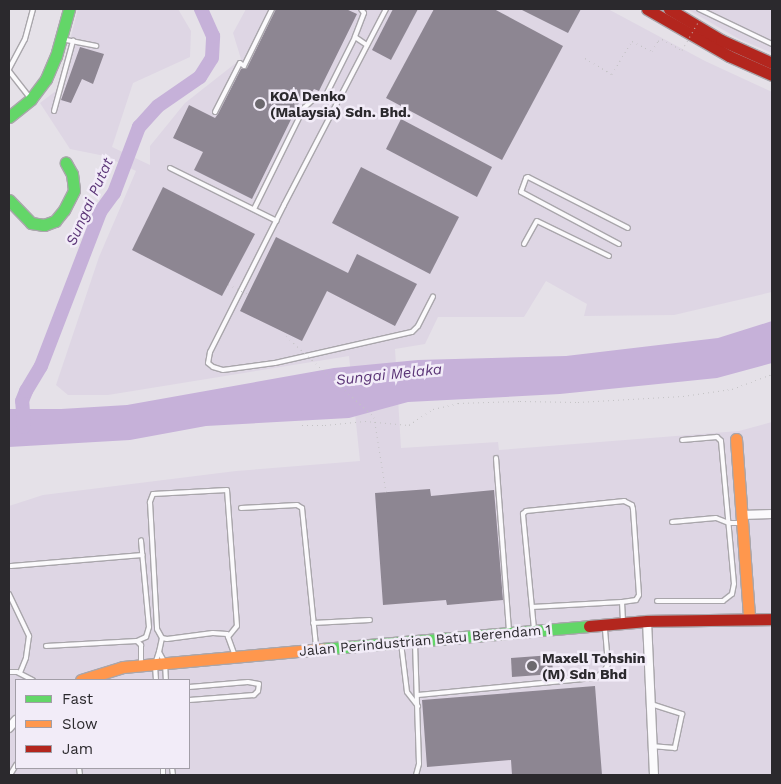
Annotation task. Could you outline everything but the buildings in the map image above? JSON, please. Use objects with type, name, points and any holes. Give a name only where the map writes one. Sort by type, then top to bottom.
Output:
[{"type":"street","points":[[9,117],[31,99],[46,80],[61,39],[69,9]]},
{"type":"street","points":[[647,9],[728,56],[772,75]]},
{"type":"street","points":[[669,9],[721,40],[772,63]]},
{"type":"street","points":[[9,200],[31,223],[49,224],[55,221],[64,210],[74,190],[74,182],[66,163]]},
{"type":"street","points":[[736,439],[750,618]]},
{"type":"street","points":[[742,519],[772,514]]},
{"type":"street","name":"Jalan Perindustrian Batu Berendam 1","points":[[84,679],[123,667],[415,640],[647,621],[772,619]]},
{"type":"street","points":[[647,621],[654,775]]},
{"type":"lane","points":[[31,99],[9,70],[25,39],[32,9]]},
{"type":"lane","points":[[215,112],[240,64],[244,66],[272,9]]},
{"type":"lane","points":[[254,209],[304,108],[317,96],[324,99],[355,37],[364,13],[361,9]]},
{"type":"lane","points":[[386,9],[210,352],[208,363],[213,367],[223,370],[275,363],[412,332],[418,326],[433,297]]},
{"type":"lane","points":[[699,9],[772,44]]},
{"type":"lane","points":[[355,37],[367,45]]},
{"type":"lane","points":[[61,39],[96,46]]},
{"type":"lane","points":[[54,111],[73,41]]},
{"type":"lane","points":[[170,168],[277,220]]},
{"type":"lane","points":[[620,244],[521,192],[523,184],[528,177],[628,228]]},
{"type":"lane","points":[[524,244],[537,221],[609,256]]},
{"type":"lane","points":[[657,601],[728,599],[732,594],[734,584],[721,441],[716,437],[682,440]]},
{"type":"lane","points":[[496,458],[510,633]]},
{"type":"lane","points":[[166,679],[160,663],[159,652],[162,638],[157,629],[150,498],[156,493],[225,489],[228,492],[237,626],[228,637]]},
{"type":"lane","points":[[532,608],[636,600],[639,595],[632,505],[624,501],[526,511],[523,514],[534,630]]},
{"type":"lane","points":[[241,508],[298,504],[302,508],[316,650]]},
{"type":"lane","points":[[672,522],[716,518],[729,523],[742,519]]},
{"type":"lane","points":[[46,646],[137,641],[146,637],[149,627],[141,540]]},
{"type":"lane","points":[[11,566],[142,555]]},
{"type":"lane","points":[[9,594],[29,636],[26,658],[20,673]]},
{"type":"lane","points":[[622,602],[623,623]]},
{"type":"lane","points":[[313,623],[370,620]]},
{"type":"lane","points":[[418,695],[596,678],[605,670],[608,664],[605,625]]},
{"type":"lane","points":[[162,638],[213,633],[226,634],[235,657]]},
{"type":"lane","points":[[415,640],[419,764],[416,775]]},
{"type":"lane","points":[[137,641],[141,644],[141,665]]},
{"type":"lane","points":[[401,642],[407,692],[418,706]]},
{"type":"lane","points":[[156,679],[160,663],[159,652]]},
{"type":"lane","points":[[9,672],[20,673],[31,679]]},
{"type":"lane","points":[[190,687],[248,682],[259,684],[258,691],[254,695],[190,700]]},
{"type":"lane","points":[[651,704],[682,714],[675,748],[654,746]]},
{"type":"path","points":[[585,58],[612,74],[632,41],[652,51],[662,38],[682,50],[700,19]]},
{"type":"path","points":[[228,284],[248,294]]},
{"type":"path","points":[[286,336],[374,417],[386,492]]},
{"type":"path","points":[[302,425],[366,421],[409,425],[433,409],[458,403],[578,402],[683,396],[732,389],[772,374]]},
{"type":"shaded area","points":[[78,9],[178,9],[191,31],[190,57],[133,83],[112,147],[150,165],[150,146],[185,103],[241,59],[233,33],[246,9],[608,9],[705,61],[772,92],[772,292],[674,315],[584,316],[587,304],[546,281],[524,317],[438,317],[425,344],[395,349],[401,448],[498,442],[499,450],[739,431],[772,422],[772,775],[9,775],[9,506],[43,495],[236,471],[360,461],[349,356],[108,395],[68,395],[56,385],[99,257],[136,171],[105,156],[70,149],[40,103],[57,90]]},
{"type":"shaded area","points":[[687,9],[772,9],[772,53],[739,39]]},
{"type":"water","name":"Sungai Melaka","points":[[772,321],[772,363],[717,378],[560,394],[408,402],[349,418],[206,426],[130,440],[9,447],[9,409],[61,409],[127,405],[334,368],[418,360],[566,356],[718,338]]},
{"type":"waterway","name":"Sungai Putat","points":[[24,427],[22,401],[41,366],[100,212],[114,193],[139,127],[158,106],[200,77],[212,58],[213,36],[201,9]]},
{"type":"traffic: fast","points":[[9,117],[31,99],[46,79],[56,56],[69,9]]},
{"type":"traffic: fast","points":[[9,200],[31,223],[44,225],[55,221],[64,210],[74,190],[72,174],[66,163]]},
{"type":"traffic: fast","points":[[322,649],[589,626]]},
{"type":"traffic: slow","points":[[736,439],[749,618]]},
{"type":"traffic: slow","points":[[84,679],[123,667],[322,649]]},
{"type":"traffic: jam","points":[[647,9],[729,56],[772,75]]},
{"type":"traffic: jam","points":[[669,9],[721,40],[772,63]]},
{"type":"traffic: jam","points":[[589,626],[647,621],[772,619]]},
{"type":"place","name":"KOA Denko (Malaysia) Sdn. Bhd.","points":[[260,104]]},
{"type":"place","name":"Maxell Tohshin (M) Sdn Bhd","points":[[532,666]]}]
